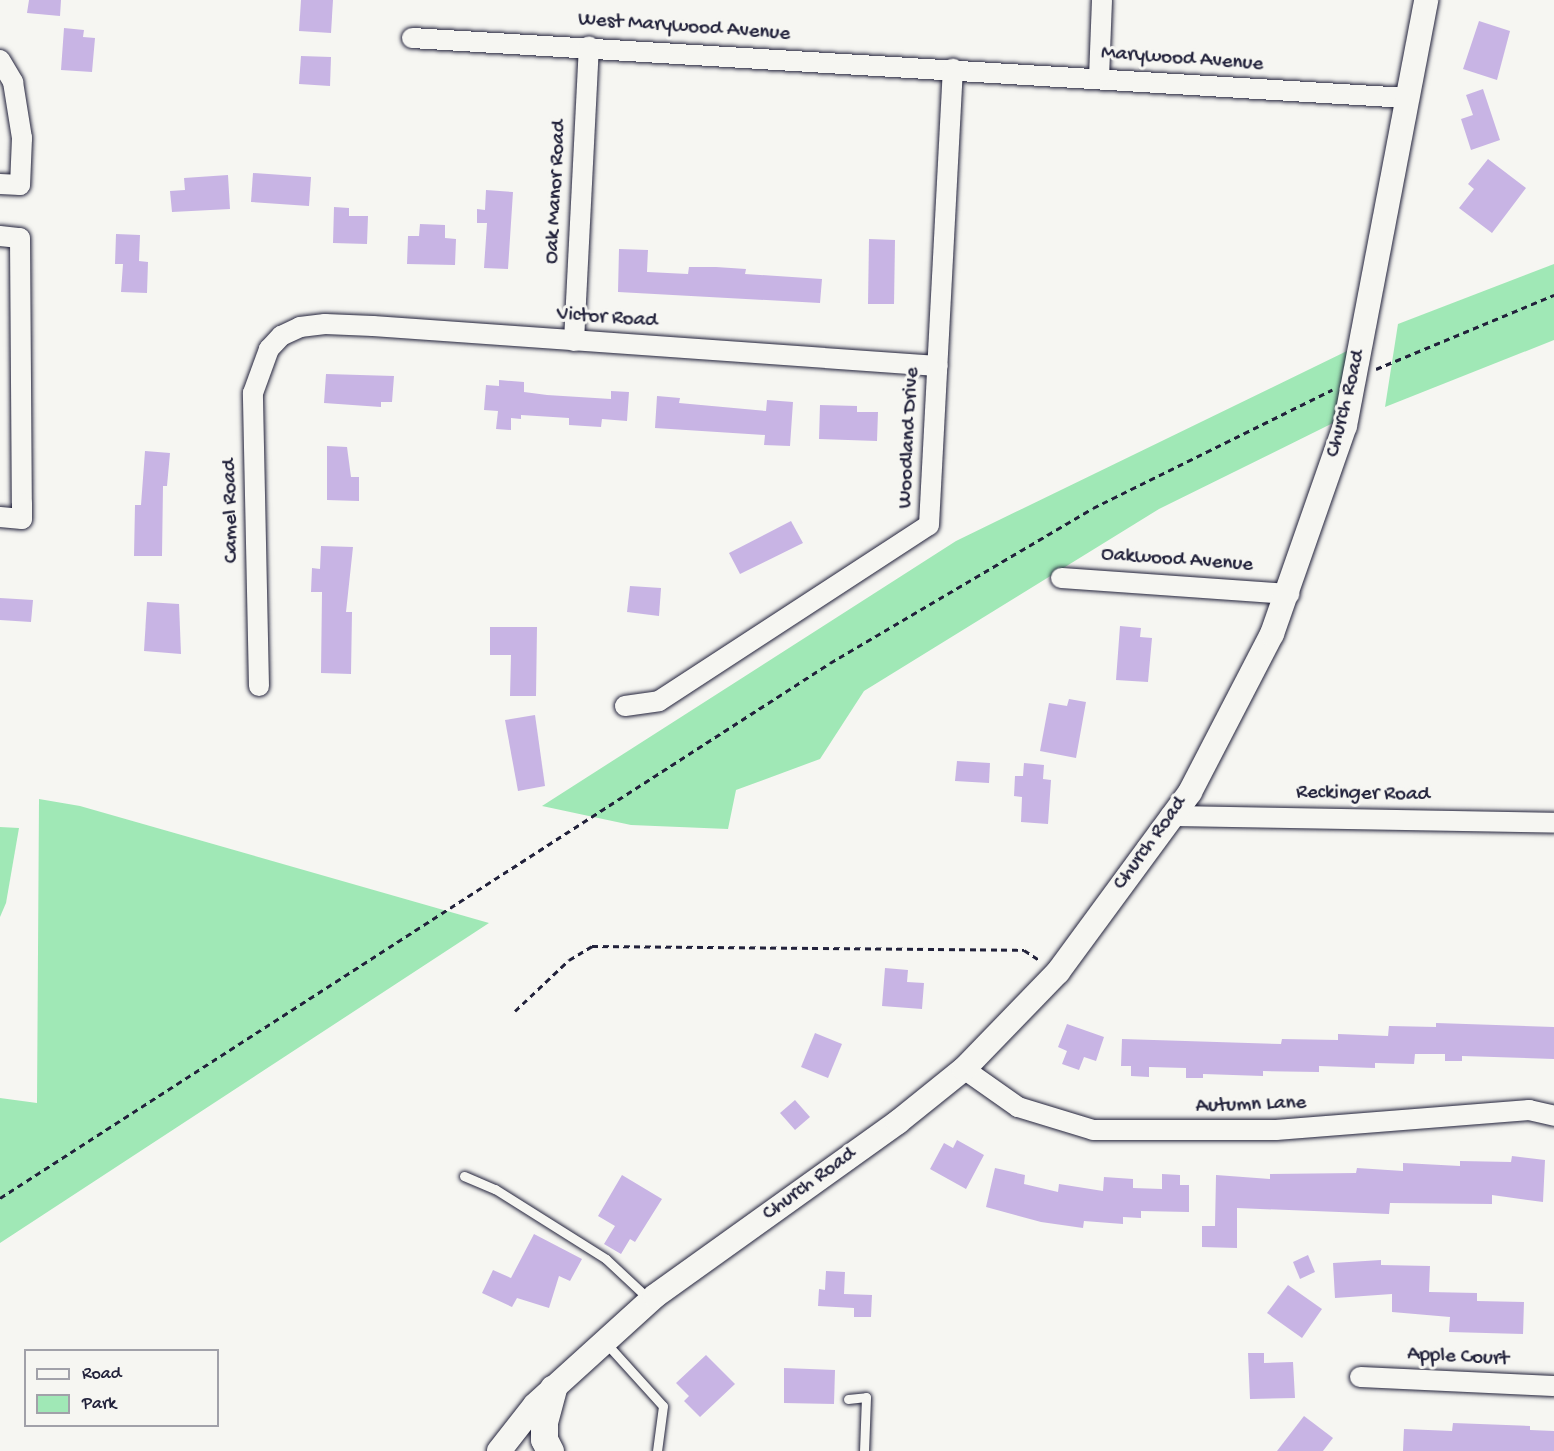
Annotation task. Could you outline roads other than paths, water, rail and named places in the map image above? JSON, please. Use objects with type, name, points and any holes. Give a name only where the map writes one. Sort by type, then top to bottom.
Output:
[{"type":"main road","points":[[550,1451],[544,1439],[543,1422],[553,1388]]},
{"type":"street","points":[[1099,78],[1102,0]]},
{"type":"street","name":"Church Road","points":[[499,1451],[553,1388],[650,1300],[898,1122],[964,1069],[1058,972],[1206,764],[1256,670],[1289,594],[1345,426],[1426,0]]},
{"type":"street","name":"West Marywood Avenue","points":[[411,38],[589,46],[953,69]]},
{"type":"street","name":"Oak Manor Road","points":[[574,341],[589,46]]},
{"type":"street","points":[[0,60],[13,82],[21,111],[10,184]]},
{"type":"street","name":"Marywood Avenue","points":[[953,69],[1407,98]]},
{"type":"street","name":"Woodland Drive","points":[[625,706],[659,701],[929,525],[953,69]]},
{"type":"street","points":[[0,236],[20,238],[22,519],[0,517]]},
{"type":"street","name":"Victor Road","points":[[277,341],[300,327],[325,324],[938,366]]},
{"type":"street","name":"Camel Road","points":[[259,686],[253,393],[260,367],[277,341]]},
{"type":"street","name":"Oakwood Avenue","points":[[1061,578],[1289,594]]},
{"type":"street","name":"Reckinger Road","points":[[1170,816],[1554,823]]},
{"type":"street","name":"Autumn Lane","points":[[964,1069],[1018,1107],[1093,1130],[1276,1130],[1529,1110],[1554,1116]]},
{"type":"street","name":"Apple Court","points":[[1360,1377],[1554,1386]]},
{"type":"lane","points":[[464,1176],[495,1189],[606,1259],[650,1300]]},
{"type":"lane","points":[[605,1342],[663,1407],[657,1451]]},
{"type":"lane","points":[[848,1399],[866,1397],[864,1451]]}]
